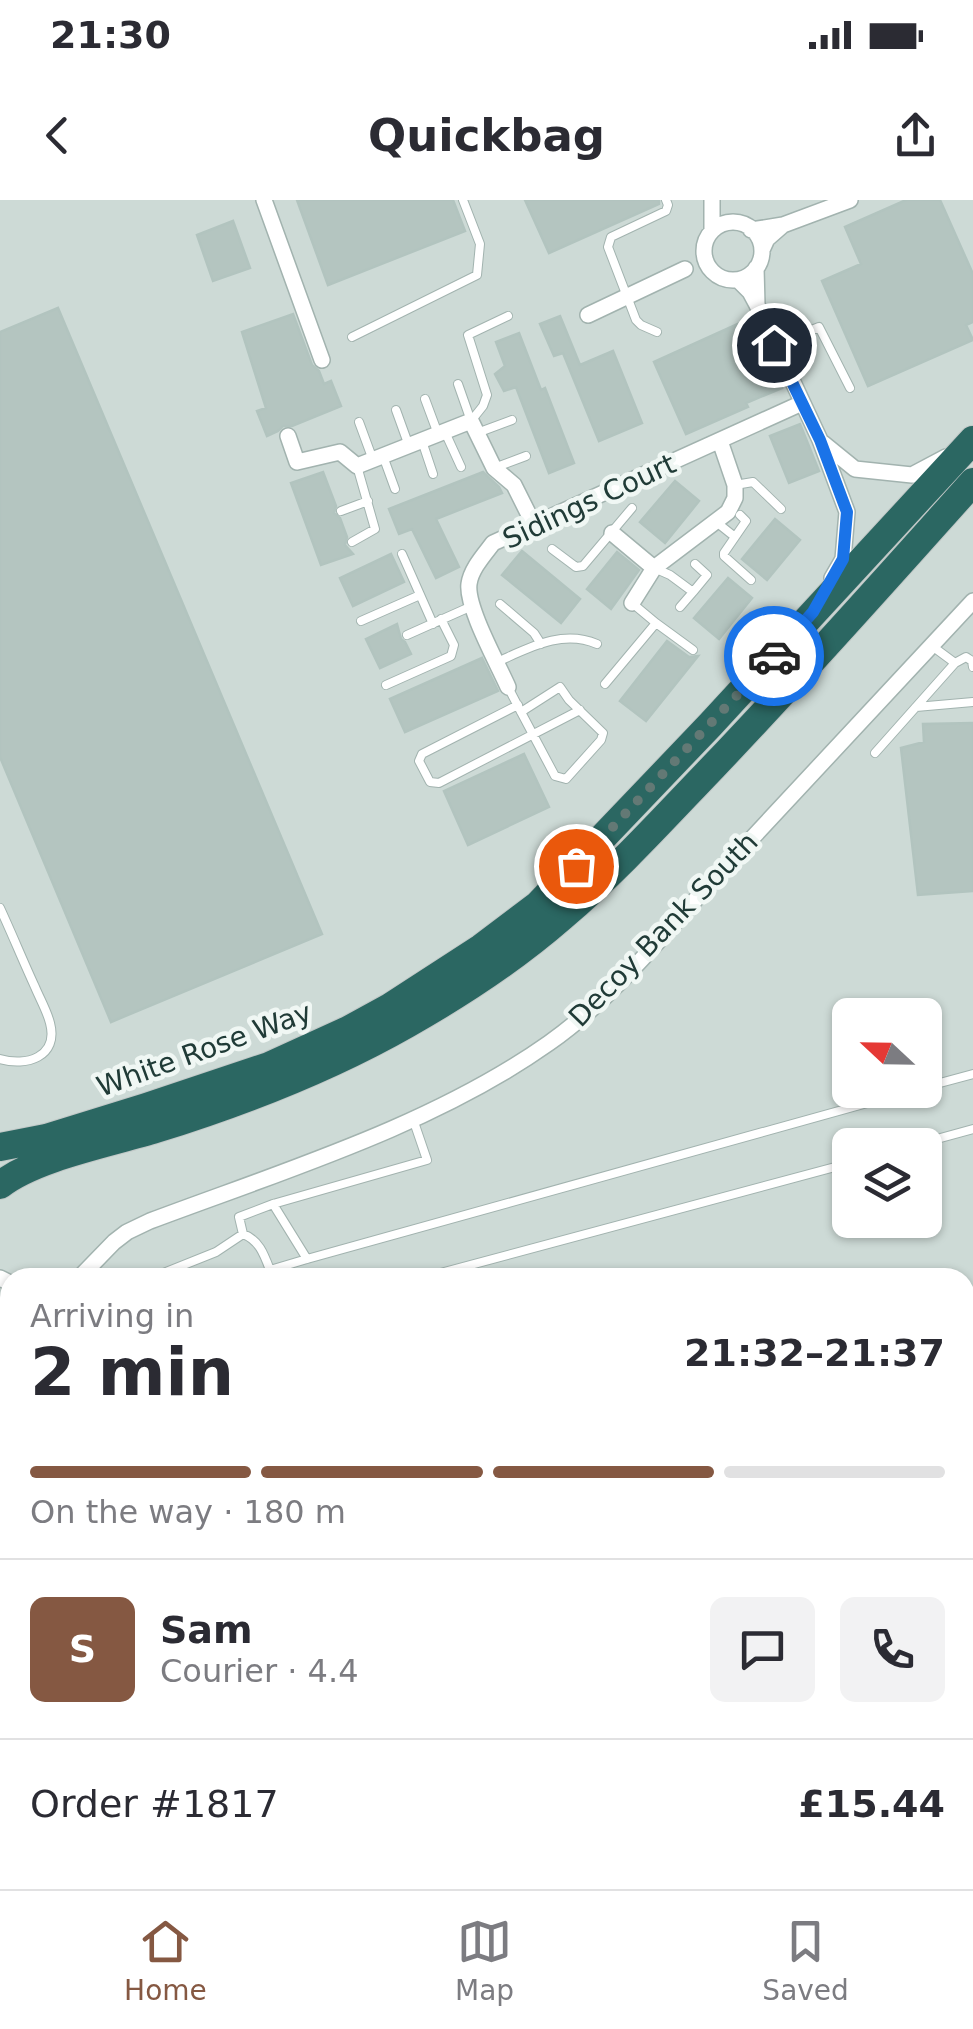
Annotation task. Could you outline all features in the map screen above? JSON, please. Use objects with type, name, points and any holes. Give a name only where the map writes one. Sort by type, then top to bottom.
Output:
[{"type":"highway","name":"White Rose Way","points":[[0,1147],[63,1133],[269,1066],[348,1030],[435,979],[538,905],[971,443]]},
{"type":"highway","name":"White Rose Way","points":[[0,1184],[34,1166],[281,1086],[409,1023],[493,971],[562,916],[637,846],[751,727],[973,482]]},
{"type":"street","points":[[264,200],[322,360]]},
{"type":"street","points":[[712,200],[732,222]]},
{"type":"street","points":[[712,200],[712,231]]},
{"type":"street","points":[[752,230],[783,224],[850,200]]},
{"type":"street","points":[[588,315],[685,269],[700,257],[706,240],[722,224],[732,222],[752,230],[762,250]]},
{"type":"street","points":[[685,269],[710,269],[724,279],[746,278],[760,262],[768,239],[783,224]]},
{"type":"street","points":[[704,250],[710,269]]},
{"type":"street","points":[[756,268],[757,305]]},
{"type":"street","points":[[738,280],[757,305],[820,440],[847,512],[843,559],[813,612]]},
{"type":"street","name":"Sidings Court","points":[[472,606],[469,584],[493,544],[802,404]]},
{"type":"street","points":[[288,436],[297,462],[340,452],[371,461],[442,433],[474,427],[494,468],[514,485],[534,525]]},
{"type":"street","points":[[820,440],[855,469],[912,475],[971,443]]},
{"type":"street","points":[[632,603],[654,568],[728,512],[736,498],[736,485],[720,441]]},
{"type":"street","name":"Sidings Court","points":[[612,533],[654,568]]},
{"type":"street","name":"Decoy Bank South","points":[[89,1268],[114,1242],[150,1221],[413,1119],[501,1074],[551,1042],[617,984],[973,602]]},
{"type":"street","points":[[472,606],[508,687]]},
{"type":"lane","points":[[352,337],[477,275],[480,244],[463,200]]},
{"type":"lane","points":[[657,332],[636,320],[608,243],[611,236],[666,211],[666,200]]},
{"type":"lane","points":[[474,427],[487,395],[468,336],[508,316]]},
{"type":"lane","points":[[774,345],[819,327],[850,388]]},
{"type":"lane","points":[[458,384],[474,427]]},
{"type":"lane","points":[[426,399],[462,467]]},
{"type":"lane","points":[[396,410],[433,474]]},
{"type":"lane","points":[[474,427],[512,420]]},
{"type":"lane","points":[[352,542],[374,529],[368,501],[371,461],[359,422]]},
{"type":"lane","points":[[494,468],[526,456]]},
{"type":"lane","points":[[371,461],[395,489]]},
{"type":"lane","points":[[736,485],[753,482],[781,509]]},
{"type":"lane","points":[[341,511],[368,501]]},
{"type":"lane","points":[[552,549],[580,567],[632,508]]},
{"type":"lane","points":[[740,514],[746,521],[724,556],[751,580]]},
{"type":"lane","points":[[715,521],[735,537]]},
{"type":"lane","points":[[386,685],[451,656],[454,645],[420,595],[402,554]]},
{"type":"lane","points":[[680,607],[707,574],[695,564]]},
{"type":"lane","points":[[654,568],[692,592]]},
{"type":"lane","points":[[362,621],[420,595]]},
{"type":"lane","points":[[632,603],[693,650]]},
{"type":"lane","points":[[500,604],[541,644]]},
{"type":"lane","points":[[407,635],[472,606]]},
{"type":"lane","points":[[605,684],[656,623]]},
{"type":"lane","points":[[497,662],[564,639],[597,644]]},
{"type":"lane","points":[[932,646],[954,663]]},
{"type":"lane","points":[[875,753],[954,663],[966,657],[973,667]]},
{"type":"lane","points":[[508,687],[519,708],[533,735],[554,776],[566,780],[601,740],[603,734],[560,687],[519,708],[422,754],[419,761],[430,782],[439,783],[533,735],[580,710]]},
{"type":"lane","points":[[916,707],[973,702]]},
{"type":"lane","points":[[0,908],[52,1026],[47,1050],[36,1059],[11,1063],[0,1059]]},
{"type":"lane","points":[[942,1082],[973,1074]]},
{"type":"lane","points":[[285,1268],[849,1108]]},
{"type":"lane","points":[[242,1234],[239,1217],[427,1160],[413,1119]]},
{"type":"lane","points":[[942,1138],[973,1130]]},
{"type":"lane","points":[[459,1268],[832,1167]]},
{"type":"lane","points":[[273,1204],[307,1259]]},
{"type":"lane","points":[[242,1234],[252,1238],[269,1268]]},
{"type":"lane","points":[[176,1268],[216,1252],[242,1234]]},
{"type":"shaded area","points":[[0,200],[973,200],[973,1268],[0,1268]]},
{"type":"building","points":[[297,200],[453,200],[465,231],[328,285]]},
{"type":"building","points":[[525,200],[659,200],[659,204],[549,253]]},
{"type":"building","points":[[906,200],[940,200],[973,274],[973,322],[966,325],[973,340],[868,386],[822,281],[861,264],[845,227]]},
{"type":"building","points":[[233,221],[250,268],[213,281],[197,235]]},
{"type":"building","points":[[58,308],[322,934],[111,1022],[0,757],[0,332]]},
{"type":"building","points":[[293,314],[312,365],[324,384],[331,381],[341,406],[283,426],[267,436],[257,411],[266,408],[242,332]]},
{"type":"building","points":[[560,316],[580,365],[613,351],[642,423],[599,441],[563,353],[554,356],[540,324]]},
{"type":"building","points":[[751,318],[782,388],[686,434],[654,362]]},
{"type":"building","points":[[519,333],[574,463],[549,473],[516,387],[504,391],[495,374],[505,366],[496,342]]},
{"type":"building","points":[[800,424],[819,471],[789,483],[770,436]]},
{"type":"building","points":[[323,472],[336,506],[334,513],[347,537],[345,545],[353,554],[321,565],[291,483]]},
{"type":"building","points":[[483,472],[502,493],[436,519],[459,567],[436,578],[412,529],[399,534],[389,509]]},
{"type":"building","points":[[675,481],[699,501],[665,543],[640,522]]},
{"type":"building","points":[[775,519],[800,540],[767,580],[742,559]]},
{"type":"building","points":[[522,551],[580,599],[561,623],[502,575]]},
{"type":"building","points":[[617,552],[639,570],[611,609],[587,589]]},
{"type":"building","points":[[391,554],[404,582],[353,606],[340,578]]},
{"type":"building","points":[[728,578],[752,598],[719,639],[694,618]]},
{"type":"building","points":[[397,624],[411,654],[380,668],[366,639]]},
{"type":"building","points":[[667,641],[689,657],[698,656],[646,721],[620,701]]},
{"type":"building","points":[[482,658],[498,691],[405,732],[390,699]]},
{"type":"building","points":[[973,723],[973,891],[918,895],[901,748],[924,742],[923,724]]},
{"type":"building","points":[[524,754],[549,807],[468,845],[444,791]]},
{"type":"way so far","points":[[576,866],[774,656]]},
{"type":"route","points":[[774,345],[820,440],[847,512],[843,559],[813,612],[774,656]]}]
